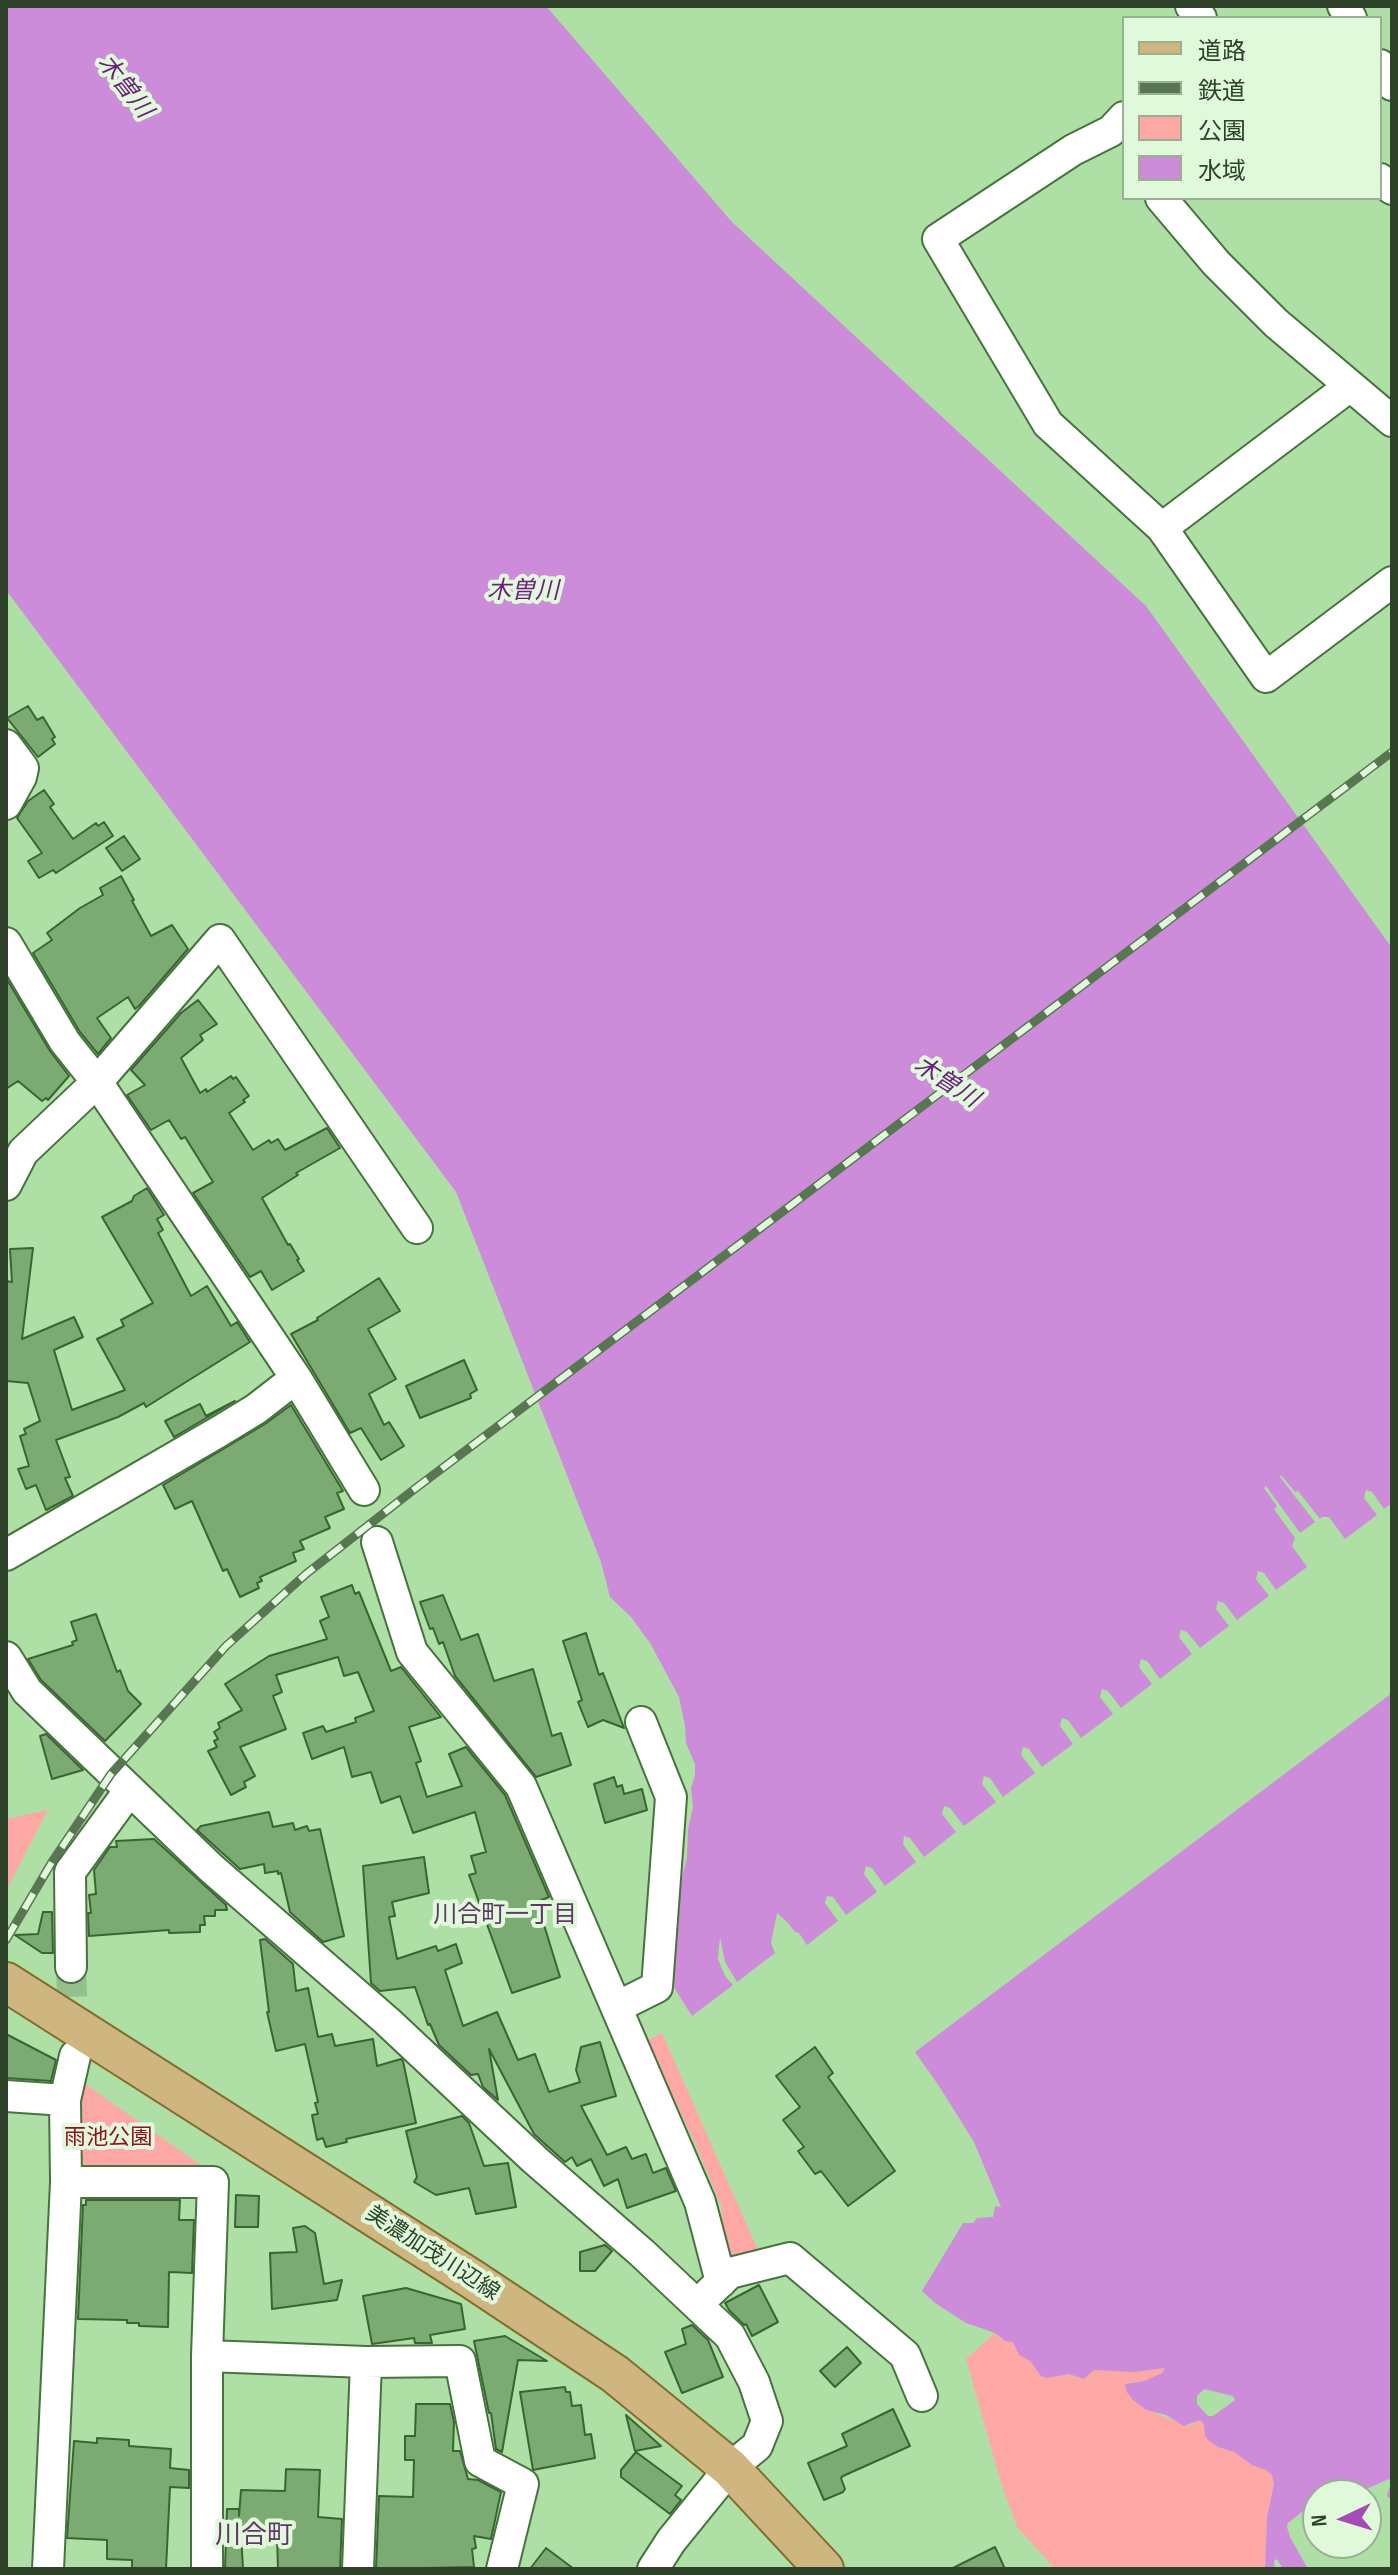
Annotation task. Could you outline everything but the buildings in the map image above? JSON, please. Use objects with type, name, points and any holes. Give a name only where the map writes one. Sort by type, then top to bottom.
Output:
[{"type":"main road","name":"美濃加茂川辺線","points":[[6,1982],[472,2279],[615,2374],[730,2468],[824,2569]]},
{"type":"street","points":[[1120,133],[1073,150],[938,239],[1048,424],[1162,528],[1266,677],[1392,582]]},
{"type":"street","points":[[1163,200],[1216,263],[1276,323],[1392,421]]},
{"type":"street","points":[[1162,528],[1350,386]]},
{"type":"street","points":[[6,745],[23,768],[6,804]]},
{"type":"street","points":[[6,1185],[23,1152],[97,1082],[220,940],[417,1228]]},
{"type":"street","points":[[6,943],[65,1042],[97,1082],[296,1378],[364,1490]]},
{"type":"street","points":[[6,1555],[220,1431],[256,1409],[296,1378]]},
{"type":"street","points":[[377,1542],[412,1652],[521,1786],[700,2202],[721,2282]]},
{"type":"street","points":[[6,1657],[27,1691],[211,1868],[387,2021],[730,2336],[754,2382],[767,2421],[757,2446],[730,2468],[671,2541],[653,2569]]},
{"type":"street","points":[[617,2007],[657,1987],[671,1797],[641,1722]]},
{"type":"street","points":[[71,1967],[70,1872],[129,1791]]},
{"type":"street","points":[[48,2569],[66,2182],[65,2100],[75,2056]]},
{"type":"street","points":[[6,2096],[65,2100]]},
{"type":"street","points":[[66,2182],[213,2182],[207,2356],[207,2569]]},
{"type":"street","points":[[698,2305],[730,2273],[790,2258],[905,2355],[922,2396]]},
{"type":"street","points":[[207,2356],[366,2362],[460,2361],[480,2461],[523,2484],[502,2569]]},
{"type":"street","points":[[358,2569],[366,2362]]},
{"type":"green space","points":[[48,1810],[6,1891],[6,1819]]},
{"type":"green space","points":[[662,2033],[758,2250],[726,2269],[721,2206],[646,2041]]},
{"type":"green space","name":"雨池公園","points":[[78,2079],[208,2170],[76,2168]]},
{"type":"green space","points":[[995,2333],[1000,2339],[1013,2342],[1019,2355],[1030,2361],[1041,2376],[1069,2374],[1084,2379],[1094,2370],[1134,2372],[1165,2368],[1162,2373],[1144,2381],[1128,2383],[1133,2400],[1146,2410],[1189,2426],[1200,2420],[1204,2424],[1205,2436],[1218,2447],[1234,2452],[1272,2475],[1274,2484],[1267,2517],[1265,2569],[1055,2569],[1017,2527],[1000,2480],[966,2359]]},
{"type":"water","name":"木曽川","points":[[6,6],[546,6],[732,222],[1146,606],[1392,948],[1392,1503],[1384,1509],[1372,1492],[1366,1490],[1364,1498],[1377,1515],[1345,1539],[1329,1517],[1320,1519],[1281,1475],[1315,1522],[1300,1533],[1266,1486],[1264,1488],[1277,1506],[1274,1509],[1295,1538],[1292,1546],[1307,1567],[1276,1590],[1264,1573],[1258,1571],[1256,1579],[1269,1596],[1237,1620],[1224,1603],[1218,1601],[1216,1609],[1229,1626],[1200,1648],[1187,1632],[1181,1630],[1179,1637],[1192,1654],[1160,1679],[1147,1661],[1141,1659],[1139,1667],[1152,1684],[1121,1708],[1108,1691],[1102,1689],[1100,1697],[1113,1714],[1081,1738],[1068,1720],[1062,1718],[1060,1726],[1073,1744],[1042,1767],[1029,1749],[1023,1747],[1021,1755],[1035,1773],[1003,1797],[990,1778],[984,1776],[982,1784],[996,1802],[964,1826],[950,1808],[944,1806],[942,1814],[956,1832],[924,1857],[910,1838],[904,1836],[903,1844],[916,1862],[885,1886],[872,1868],[866,1866],[864,1874],[877,1892],[846,1915],[833,1897],[827,1896],[825,1903],[838,1921],[807,1945],[777,1913],[771,1943],[775,1953],[737,1982],[725,1962],[720,1937],[718,1959],[725,1976],[733,1985],[692,2016],[675,1989],[669,1962],[675,1907],[687,1857],[693,1807],[691,1788],[695,1775],[679,1697],[650,1643],[631,1617],[610,1597],[601,1562],[456,1192],[6,590]]},
{"type":"water","points":[[1392,1693],[1392,2481],[1302,2479],[1302,2512],[1287,2527],[1308,2569],[1283,2569],[1277,2559],[1274,2561],[1275,2569],[1265,2569],[1267,2517],[1274,2484],[1272,2475],[1209,2441],[1200,2420],[1184,2426],[1166,2415],[1146,2410],[1126,2391],[1125,2384],[1144,2381],[1162,2373],[1165,2368],[1134,2372],[1094,2370],[1084,2379],[1069,2374],[1046,2378],[1030,2361],[1019,2355],[1013,2342],[966,2323],[922,2291],[963,2223],[993,2217],[995,2206],[1001,2207],[974,2142],[915,2052]],"holes":[[[1204,2389],[1233,2396],[1235,2400],[1213,2416],[1208,2416],[1197,2404],[1197,2396]]]},
{"type":"water","points":[[1392,2481],[1392,2498],[1387,2495]]},
{"type":"tunnel","points":[[71,1967],[74,2041]]},
{"type":"railway","points":[[6,1940],[52,1862],[111,1774],[226,1646],[306,1574],[1392,752]]},
{"type":"district","name":"川合町一丁目","points":[[505,1916]]},
{"type":"district","name":"川合町","points":[[254,2536]]}]
